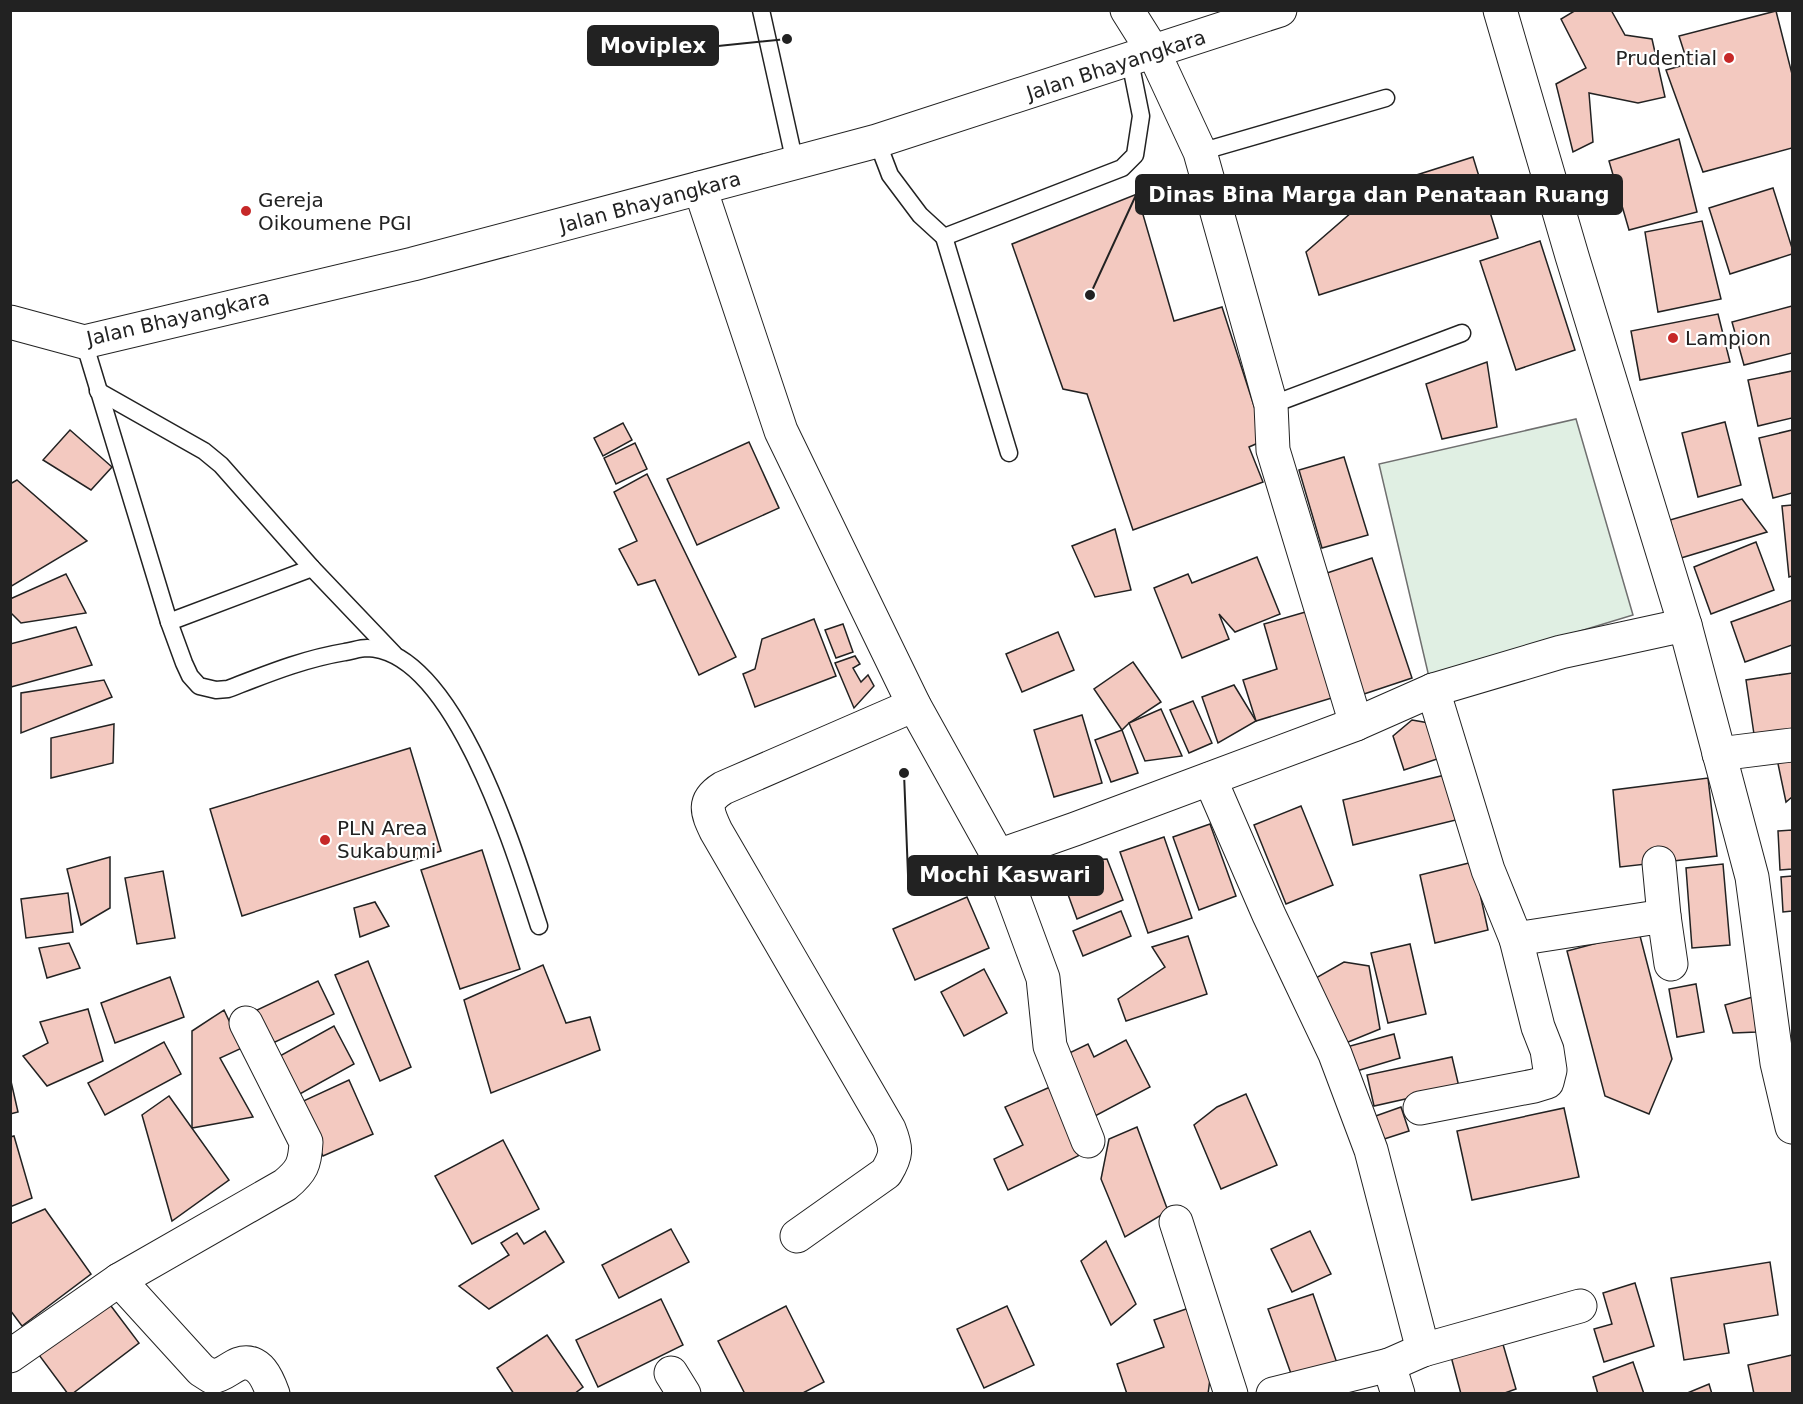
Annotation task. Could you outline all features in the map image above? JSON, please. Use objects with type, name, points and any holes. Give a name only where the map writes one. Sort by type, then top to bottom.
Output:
[{"type":"main road","points":[[1127,10],[1142,57],[1200,152],[1271,405],[1273,450],[1356,724]]},
{"type":"main road","name":"Jalan Bhayangkara","points":[[10,321],[84,342],[402,266],[877,141],[1142,57],[1281,10]]},
{"type":"main road","points":[[1500,10],[1572,256],[1685,626],[1752,877],[1778,1063],[1792,1126]]},
{"type":"main road","points":[[700,188],[781,431],[914,705],[998,856],[1043,978],[1050,1046],[1088,1142]]},
{"type":"main road","points":[[998,856],[1356,724],[1433,690],[1561,652],[1685,626]]},
{"type":"main road","points":[[1420,1108],[1508,1092],[1547,1082],[1550,1070],[1547,1050],[1538,1027],[1516,939],[1488,870],[1433,690]]},
{"type":"main road","points":[[797,1236],[886,1173],[894,1160],[895,1145],[889,1129],[716,831],[709,817],[707,805],[712,795],[723,788],[914,705]]},
{"type":"main road","points":[[1719,754],[1792,745]]},
{"type":"main road","points":[[1210,779],[1269,915],[1335,1054],[1371,1150],[1424,1350]]},
{"type":"main road","points":[[1659,863],[1671,964]]},
{"type":"main road","points":[[1516,939],[1664,916]]},
{"type":"main road","points":[[10,1356],[119,1280],[285,1185],[299,1174],[305,1159],[306,1142],[246,1023]]},
{"type":"main road","points":[[1176,1222],[1231,1394]]},
{"type":"main road","points":[[119,1280],[201,1370],[212,1377],[224,1374],[240,1364],[251,1364],[259,1367],[273,1394]]},
{"type":"main road","points":[[1273,1394],[1394,1379],[1424,1350],[1580,1305]]},
{"type":"lane","points":[[761,10],[795,163]]},
{"type":"lane","points":[[944,237],[1122,168],[1136,155],[1142,116],[1142,57]]},
{"type":"lane","points":[[1200,152],[1386,98]]},
{"type":"lane","points":[[877,141],[891,176],[920,215],[944,237],[1009,453]]},
{"type":"lane","points":[[1271,405],[1462,333]]},
{"type":"lane","points":[[84,342],[169,622],[190,676],[200,686],[216,690],[228,689],[314,657],[367,648],[394,654]]},
{"type":"lane","points":[[98,391],[204,451],[221,465],[312,568],[394,654],[418,671],[458,723],[486,779],[539,926]]},
{"type":"lane","points":[[169,622],[312,568]]},
{"type":"green space","points":[[1576,419],[1633,615],[1429,677],[1379,464]]},
{"type":"building","points":[[1576,10],[1611,10],[1625,35],[1652,39],[1665,97],[1638,103],[1589,93],[1593,142],[1573,152],[1556,84],[1586,68],[1561,19]]},
{"type":"building","points":[[1776,11],[1792,74],[1792,148],[1703,172],[1666,70],[1688,64],[1679,36]]},
{"type":"building","points":[[1679,139],[1697,212],[1629,230],[1609,161]]},
{"type":"building","points":[[1473,157],[1498,238],[1319,295],[1306,252],[1382,186]]},
{"type":"building","points":[[1773,188],[1792,254],[1730,274],[1709,208]]},
{"type":"building","points":[[1137,194],[1174,321],[1222,307],[1265,440],[1249,447],[1263,482],[1133,530],[1087,394],[1063,389],[1012,244]]},
{"type":"building","points":[[1702,221],[1721,299],[1658,312],[1645,232]]},
{"type":"building","points":[[1540,241],[1575,350],[1516,370],[1480,261]]},
{"type":"building","points":[[1792,306],[1792,353],[1744,365],[1732,322]]},
{"type":"building","points":[[1718,314],[1730,362],[1640,380],[1631,331]]},
{"type":"building","points":[[1487,362],[1497,427],[1442,439],[1426,384]]},
{"type":"building","points":[[1792,371],[1792,418],[1758,426],[1748,380]]},
{"type":"building","points":[[1725,422],[1741,485],[1698,497],[1682,433]]},
{"type":"building","points":[[623,423],[632,440],[603,456],[594,438]]},
{"type":"building","points":[[70,430],[112,467],[91,490],[43,460]]},
{"type":"building","points":[[1792,430],[1792,493],[1773,498],[1759,438]]},
{"type":"building","points":[[749,442],[779,508],[697,545],[667,479]]},
{"type":"building","points":[[635,443],[647,469],[616,484],[604,458]]},
{"type":"building","points":[[1344,457],[1368,535],[1322,548],[1299,470]]},
{"type":"building","points":[[647,474],[736,657],[699,675],[655,580],[638,585],[619,549],[637,541],[614,492]]},
{"type":"building","points":[[17,480],[87,541],[10,587],[10,484]]},
{"type":"building","points":[[1742,499],[1767,532],[1681,558],[1670,520]]},
{"type":"building","points":[[1792,505],[1792,576],[1789,577],[1782,506]]},
{"type":"building","points":[[1115,529],[1131,590],[1095,597],[1072,546]]},
{"type":"building","points":[[1756,542],[1774,590],[1711,614],[1694,567]]},
{"type":"building","points":[[1257,557],[1280,614],[1235,632],[1219,614],[1229,639],[1182,658],[1154,588],[1188,574],[1192,583]]},
{"type":"building","points":[[1372,558],[1412,678],[1358,696],[1318,576]]},
{"type":"building","points":[[66,574],[86,613],[21,623],[10,612],[10,599]]},
{"type":"building","points":[[1792,600],[1792,645],[1745,662],[1731,622]]},
{"type":"building","points":[[1309,611],[1335,697],[1256,721],[1243,680],[1277,669],[1264,624]]},
{"type":"building","points":[[814,619],[836,676],[755,707],[743,674],[755,669],[762,639]]},
{"type":"building","points":[[843,624],[853,652],[836,658],[825,630]]},
{"type":"building","points":[[76,627],[92,665],[11,687],[10,644]]},
{"type":"building","points":[[1058,632],[1074,670],[1022,692],[1006,654]]},
{"type":"building","points":[[855,656],[860,664],[853,668],[861,682],[868,675],[874,686],[854,708],[835,663]]},
{"type":"building","points":[[1133,662],[1161,702],[1122,730],[1094,689]]},
{"type":"building","points":[[1792,673],[1792,735],[1755,741],[1746,680]]},
{"type":"building","points":[[104,680],[112,697],[21,733],[21,693]]},
{"type":"building","points":[[1234,685],[1256,721],[1218,743],[1202,697]]},
{"type":"building","points":[[1193,701],[1212,743],[1189,753],[1170,710]]},
{"type":"building","points":[[1161,709],[1182,756],[1145,761],[1129,723]]},
{"type":"building","points":[[1082,715],[1102,783],[1054,797],[1034,730]]},
{"type":"building","points":[[1412,720],[1429,723],[1440,758],[1404,770],[1393,736]]},
{"type":"building","points":[[114,724],[113,763],[51,778],[51,738]]},
{"type":"building","points":[[1122,730],[1138,773],[1111,782],[1095,740]]},
{"type":"building","points":[[410,748],[441,851],[242,916],[210,809]]},
{"type":"building","points":[[1792,757],[1792,797],[1786,802],[1777,759]]},
{"type":"building","points":[[1449,774],[1460,819],[1353,845],[1343,800]]},
{"type":"building","points":[[1708,778],[1717,856],[1620,867],[1613,790]]},
{"type":"building","points":[[1301,806],[1333,885],[1286,904],[1254,825]]},
{"type":"building","points":[[1210,824],[1236,896],[1199,910],[1173,837]]},
{"type":"building","points":[[1792,830],[1792,869],[1780,870],[1778,831]]},
{"type":"building","points":[[1164,837],[1192,918],[1148,933],[1120,852]]},
{"type":"building","points":[[482,850],[520,969],[460,989],[421,870]]},
{"type":"building","points":[[110,857],[110,908],[81,925],[67,869]]},
{"type":"building","points":[[1107,859],[1123,900],[1077,919],[1066,889],[1088,881],[1087,860]]},
{"type":"building","points":[[1473,862],[1488,930],[1435,943],[1420,875]]},
{"type":"building","points":[[1723,864],[1730,945],[1692,948],[1686,868]]},
{"type":"building","points":[[163,871],[175,938],[137,944],[125,878]]},
{"type":"building","points":[[1792,876],[1792,911],[1783,912],[1781,877]]},
{"type":"building","points":[[68,893],[73,932],[26,938],[21,899]]},
{"type":"building","points":[[967,897],[989,948],[915,980],[893,929]]},
{"type":"building","points":[[375,902],[389,926],[360,937],[354,908]]},
{"type":"building","points":[[1121,911],[1131,936],[1083,956],[1073,931]]},
{"type":"building","points":[[1639,932],[1672,1059],[1649,1114],[1605,1096],[1567,951]]},
{"type":"building","points":[[1188,936],[1207,994],[1126,1021],[1118,999],[1165,967],[1152,947]]},
{"type":"building","points":[[69,943],[80,968],[47,978],[39,948]]},
{"type":"building","points":[[1410,944],[1426,1014],[1388,1023],[1371,953]]},
{"type":"building","points":[[368,961],[411,1067],[380,1081],[335,975]]},
{"type":"building","points":[[1344,962],[1369,966],[1380,1029],[1336,1047],[1314,979]]},
{"type":"building","points":[[543,965],[566,1023],[590,1017],[600,1050],[491,1093],[464,1000]]},
{"type":"building","points":[[984,969],[1007,1013],[964,1036],[941,992]]},
{"type":"building","points":[[170,977],[184,1017],[115,1043],[101,1003]]},
{"type":"building","points":[[318,981],[334,1014],[273,1043],[257,1010]]},
{"type":"building","points":[[1696,984],[1704,1032],[1677,1037],[1669,989]]},
{"type":"building","points":[[1756,996],[1757,1032],[1733,1033],[1725,1005]]},
{"type":"building","points":[[88,1009],[103,1061],[47,1086],[23,1056],[48,1043],[40,1022]]},
{"type":"building","points":[[224,1010],[242,1048],[220,1058],[253,1117],[192,1128],[192,1031]]},
{"type":"building","points":[[334,1026],[354,1064],[298,1095],[278,1057]]},
{"type":"building","points":[[1394,1034],[1400,1058],[1350,1073],[1343,1048]]},
{"type":"building","points":[[1126,1040],[1150,1087],[1095,1116],[1063,1056],[1088,1044],[1094,1057]]},
{"type":"building","points":[[164,1042],[181,1074],[105,1115],[88,1083]]},
{"type":"building","points":[[1452,1057],[1459,1087],[1374,1106],[1367,1075]]},
{"type":"building","points":[[10,1077],[18,1112],[10,1114]]},
{"type":"building","points":[[349,1080],[373,1134],[323,1156],[299,1103]]},
{"type":"building","points":[[1050,1087],[1082,1154],[1008,1190],[994,1159],[1023,1145],[1005,1107]]},
{"type":"building","points":[[1246,1094],[1277,1165],[1221,1189],[1194,1125],[1217,1107]]},
{"type":"building","points":[[169,1096],[229,1180],[172,1221],[142,1115]]},
{"type":"building","points":[[1401,1107],[1409,1131],[1378,1141],[1370,1118]]},
{"type":"building","points":[[1564,1108],[1579,1177],[1472,1200],[1457,1131]]},
{"type":"building","points":[[1137,1127],[1168,1211],[1125,1237],[1101,1179],[1109,1139]]},
{"type":"building","points":[[14,1136],[32,1198],[10,1207],[10,1137]]},
{"type":"building","points":[[503,1140],[539,1209],[472,1244],[435,1176]]},
{"type":"building","points":[[45,1209],[91,1274],[22,1326],[10,1310],[10,1224]]},
{"type":"building","points":[[671,1229],[689,1262],[619,1298],[602,1265]]},
{"type":"building","points":[[545,1231],[564,1262],[489,1309],[459,1286],[509,1255],[501,1243],[517,1233],[524,1244]]},
{"type":"building","points":[[1310,1231],[1331,1274],[1292,1292],[1271,1249]]},
{"type":"building","points":[[1106,1241],[1136,1304],[1111,1325],[1081,1261]]},
{"type":"building","points":[[1770,1262],[1778,1315],[1724,1324],[1729,1353],[1684,1360],[1671,1278]]},
{"type":"building","points":[[1635,1283],[1654,1346],[1604,1362],[1594,1329],[1612,1324],[1603,1293]]},
{"type":"building","points":[[1313,1294],[1338,1366],[1294,1382],[1268,1309]]},
{"type":"building","points":[[661,1299],[683,1345],[598,1387],[576,1340]]},
{"type":"building","points":[[108,1302],[139,1343],[72,1394],[68,1394],[39,1355]]},
{"type":"building","points":[[786,1306],[824,1382],[801,1394],[745,1394],[718,1341]]},
{"type":"building","points":[[1007,1306],[1034,1365],[984,1388],[957,1329]]},
{"type":"building","points":[[1189,1308],[1211,1371],[1208,1394],[1127,1394],[1117,1364],[1164,1347],[1154,1320]]},
{"type":"building","points":[[1500,1334],[1516,1389],[1502,1394],[1461,1394],[1449,1349]]},
{"type":"building","points":[[547,1335],[583,1387],[574,1394],[514,1394],[497,1368]]},
{"type":"building","points":[[1792,1355],[1792,1394],[1754,1394],[1748,1365]]},
{"type":"building","points":[[1633,1362],[1644,1394],[1598,1394],[1593,1377]]},
{"type":"building","points":[[1709,1384],[1712,1394],[1685,1394]]},
{"type":"place","name":"Moviplex","points":[[787,39]]},
{"type":"place","name":"Prudential","points":[[1729,58]]},
{"type":"place","name":"Gereja Oikoumene PGI","points":[[246,211]]},
{"type":"place","name":"Dinas Bina Marga dan Penataan Ruang","points":[[1090,295]]},
{"type":"place","name":"Lampion","points":[[1673,338]]},
{"type":"place","name":"Mochi Kaswari","points":[[904,773]]},
{"type":"place","name":"PLN Area Sukabumi","points":[[325,840]]}]
